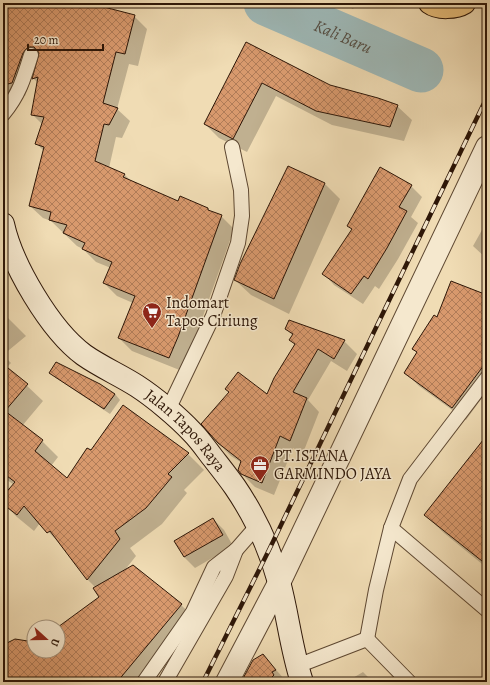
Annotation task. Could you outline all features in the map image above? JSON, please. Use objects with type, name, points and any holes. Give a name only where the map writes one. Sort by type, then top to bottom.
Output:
[{"type":"highway","points":[[430,3],[435,6],[459,6],[464,3]]},
{"type":"street","points":[[227,682],[279,583],[487,147]]},
{"type":"street","name":"Jalan Tapos Raya","points":[[3,224],[22,273],[36,298],[55,326],[70,343],[84,355],[136,386],[168,410],[192,432],[235,486],[269,550],[279,583],[299,674]]},
{"type":"lane","points":[[3,114],[14,101],[23,82],[31,55]]},
{"type":"lane","points":[[168,410],[213,316],[238,243],[242,216],[241,190],[232,148]]},
{"type":"lane","points":[[366,639],[391,528],[410,479],[487,378]]},
{"type":"lane","points":[[144,682],[193,612],[214,567],[236,550],[257,526]]},
{"type":"lane","points":[[391,528],[487,610]]},
{"type":"lane","points":[[165,682],[226,576],[236,550]]},
{"type":"lane","points":[[299,674],[366,639]]},
{"type":"lane","points":[[366,639],[409,682]]},
{"type":"building","points":[[3,3],[100,3],[100,6],[135,15],[125,54],[116,52],[103,103],[118,108],[109,125],[104,124],[95,161],[125,174],[123,177],[178,201],[180,196],[208,208],[208,210],[222,215],[169,358],[118,338],[135,296],[103,283],[112,262],[82,249],[85,243],[63,233],[67,225],[49,220],[51,212],[29,206],[44,147],[35,144],[44,117],[31,115],[38,77],[32,79],[39,53],[34,47],[29,47],[26,49],[23,53],[12,83],[3,85]]},
{"type":"building","points":[[246,42],[330,85],[398,105],[390,127],[316,111],[262,83],[233,139],[204,124]]},
{"type":"building","points":[[288,166],[325,183],[274,299],[234,280],[240,264]]},
{"type":"building","points":[[380,167],[412,185],[399,207],[407,211],[368,279],[364,276],[351,294],[322,274],[352,229],[347,226]]},
{"type":"building","points":[[451,281],[487,295],[487,361],[452,408],[404,373],[417,352],[412,349],[434,315],[437,317]]},
{"type":"building","points":[[289,320],[345,340],[334,359],[318,349],[293,392],[307,398],[290,441],[280,436],[262,483],[241,474],[238,470],[241,461],[218,443],[201,424],[229,392],[225,389],[238,372],[267,394],[274,378],[295,344],[289,340],[293,334],[285,329]]},
{"type":"building","points":[[56,362],[100,384],[115,394],[104,409],[49,373]]},
{"type":"building","points":[[3,364],[28,384],[5,411],[43,440],[35,451],[67,478],[87,448],[91,450],[123,405],[189,453],[168,474],[172,477],[146,508],[115,531],[120,539],[87,580],[50,531],[47,533],[24,506],[17,515],[3,504],[3,496],[15,482],[3,473]]},
{"type":"building","points":[[487,435],[487,565],[424,515]]},
{"type":"building","points":[[213,518],[223,535],[184,557],[174,541]]},
{"type":"building","points":[[133,565],[182,604],[117,682],[3,682],[3,645],[15,639],[26,641],[26,659],[66,659],[66,621],[99,597],[93,588]]},
{"type":"building","points":[[263,654],[276,670],[272,672],[274,675],[272,677],[278,682],[241,682],[253,660]]},
{"type":"waterway","name":"Kali Baru","points":[[266,3],[421,70]]},
{"type":"railway","points":[[203,682],[269,550],[487,97]]},
{"type":"place","name":"Indomart Tapos Ciriung","points":[[152,329]]},
{"type":"place","name":"PT.ISTANA GARMINDO JAYA","points":[[260,482]]}]
